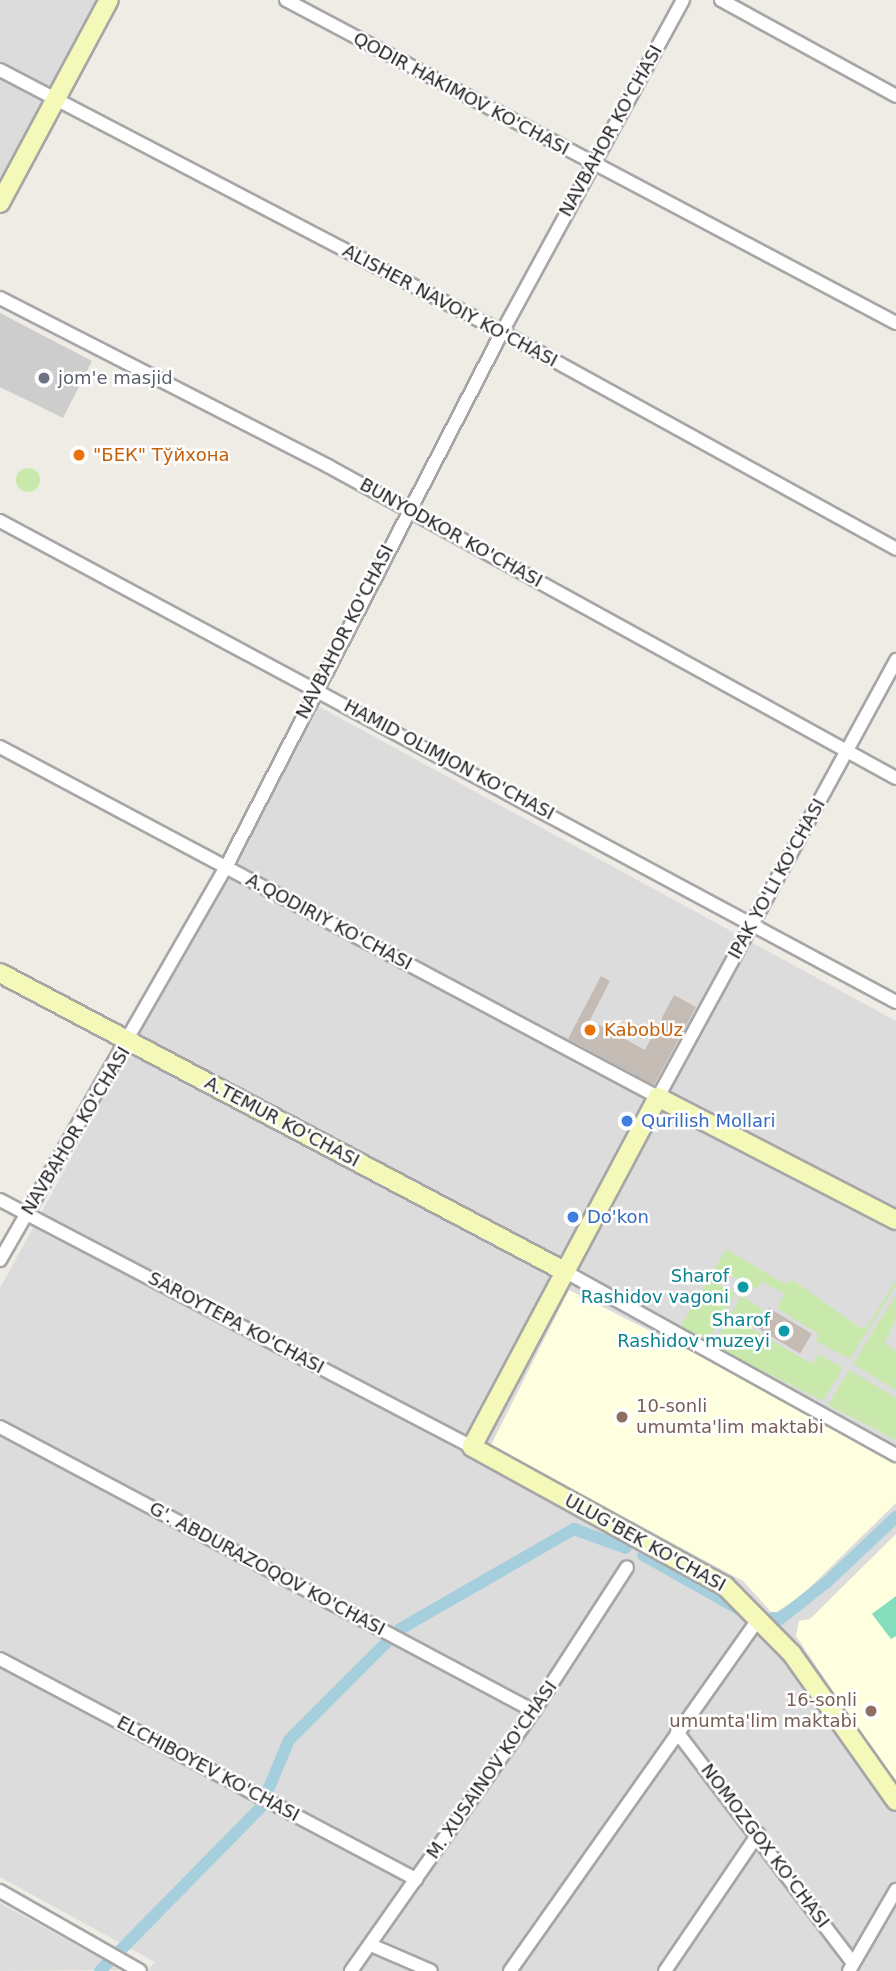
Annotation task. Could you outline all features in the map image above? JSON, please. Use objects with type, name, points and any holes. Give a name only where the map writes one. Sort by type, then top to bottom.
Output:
[{"type":"main road","points":[[0,203],[109,0]]},
{"type":"main road","name":"A.TEMUR KO'CHASI","points":[[0,973],[564,1271]]},
{"type":"main road","points":[[472,1447],[658,1097],[896,1220]]},
{"type":"main road","name":"ULUG'BEK KO'CHASI","points":[[472,1447],[725,1586],[760,1617],[896,1801]]},
{"type":"street","name":"QODIR HAKIMOV KO'CHASI","points":[[286,0],[896,323]]},
{"type":"street","name":"NAVBAHOR KO'CHASI","points":[[0,1260],[129,1042],[226,867],[315,689],[502,332],[684,0]]},
{"type":"street","points":[[721,0],[896,96]]},
{"type":"street","name":"ALISHER NAVOIY KO'CHASI","points":[[0,70],[502,332],[896,549]]},
{"type":"street","name":"BUNYODKOR KO'CHASI","points":[[0,298],[409,510],[896,778]]},
{"type":"street","name":"HAMID OLIMJON KO'CHASI","points":[[0,521],[752,922],[896,1002]]},
{"type":"street","name":"IPAK YO'LI KO'CHASI","points":[[658,1097],[752,922],[849,752],[896,660]]},
{"type":"street","name":"A.QODIRIY KO'CHASI","points":[[0,747],[658,1097]]},
{"type":"street","name":"SAROYTEPA KO'CHASI","points":[[0,1200],[472,1447]]},
{"type":"street","points":[[564,1271],[896,1455]]},
{"type":"street","name":"G'. ABDURAZOQOV KO'CHASI","points":[[0,1427],[534,1711]]},
{"type":"street","name":"M. XUSAINOV KO'CHASI","points":[[351,1971],[534,1711],[627,1567]]},
{"type":"street","points":[[510,1971],[760,1617]]},
{"type":"street","name":"ELCHIBOYEV KO'CHASI","points":[[0,1659],[416,1879]]},
{"type":"street","name":"NOMOZGOX KO'CHASI","points":[[677,1732],[758,1834],[850,1966]]},
{"type":"street","points":[[665,1971],[758,1834]]},
{"type":"street","points":[[0,1891],[136,1970]]},
{"type":"street","points":[[850,1966],[896,1891]]},
{"type":"street","points":[[371,1945],[432,1971]]},
{"type":"shaded area","points":[[0,0],[102,0],[0,191]]},
{"type":"shaded area","points":[[0,313],[92,361],[63,418],[0,387]]},
{"type":"shaded area","points":[[318,706],[896,1021],[896,1971],[147,1971],[155,1962],[0,1877],[0,1288]]},
{"type":"shaded area","points":[[569,1290],[888,1451],[896,1462],[896,1503],[801,1596],[773,1614],[743,1581],[491,1445]]},
{"type":"shaded area","name":"16-sonli umumta'lim maktabi","points":[[896,1534],[896,1785],[796,1636],[799,1621],[810,1619]]},
{"type":"shaded area","points":[[0,1903],[121,1970],[0,1971]]},
{"type":"green space","points":[[23,468],[33,468],[40,475],[40,485],[33,492],[23,492],[16,485],[16,475]]},
{"type":"green space","points":[[726,1249],[785,1284],[793,1280],[860,1328],[867,1327],[896,1280],[896,1285],[850,1359],[816,1341],[819,1334],[777,1308],[785,1294],[761,1281],[757,1289],[726,1273],[719,1285],[735,1293],[707,1342],[680,1328]]},
{"type":"green space","points":[[896,1295],[896,1318],[885,1343],[896,1352],[896,1390],[853,1364]]},
{"type":"green space","points":[[741,1296],[762,1309],[752,1329],[812,1364],[819,1354],[843,1368],[823,1401],[713,1346]]},
{"type":"green space","points":[[849,1370],[896,1398],[896,1440],[828,1405]]},
{"type":"green space","points":[[896,1596],[896,1636],[891,1639],[872,1614]]},
{"type":"building","name":"KabobUz","points":[[601,976],[610,981],[590,1020],[645,1050],[674,995],[696,1007],[654,1085],[568,1039]]},
{"type":"building","name":"Sharof Rashidov muzeyi","points":[[769,1308],[812,1334],[800,1353],[757,1328]]},
{"type":"waterway","points":[[773,1618],[780,1619],[827,1582],[896,1517]]},
{"type":"waterway","points":[[400,1629],[574,1529],[626,1548]]},
{"type":"waterway","points":[[643,1555],[742,1611]]},
{"type":"waterway","points":[[268,1790],[289,1740],[386,1643]]},
{"type":"waterway","points":[[100,1971],[261,1807]]},
{"type":"place","name":"jom'e masjid","points":[[44,378]]},
{"type":"place","name":"\"БЕК\" Тўйхона","points":[[79,455]]},
{"type":"place","name":"KabobUz","points":[[590,1030]]},
{"type":"place","name":"Qurilish Mollari","points":[[627,1121]]},
{"type":"place","name":"Do'kon","points":[[573,1217]]},
{"type":"place","name":"Sharof Rashidov vagoni","points":[[743,1287]]},
{"type":"place","name":"Sharof Rashidov muzeyi","points":[[784,1331]]},
{"type":"place","name":"10-sonli umumta'lim maktabi","points":[[622,1417]]},
{"type":"place","name":"16-sonli umumta'lim maktabi","points":[[871,1711]]}]
